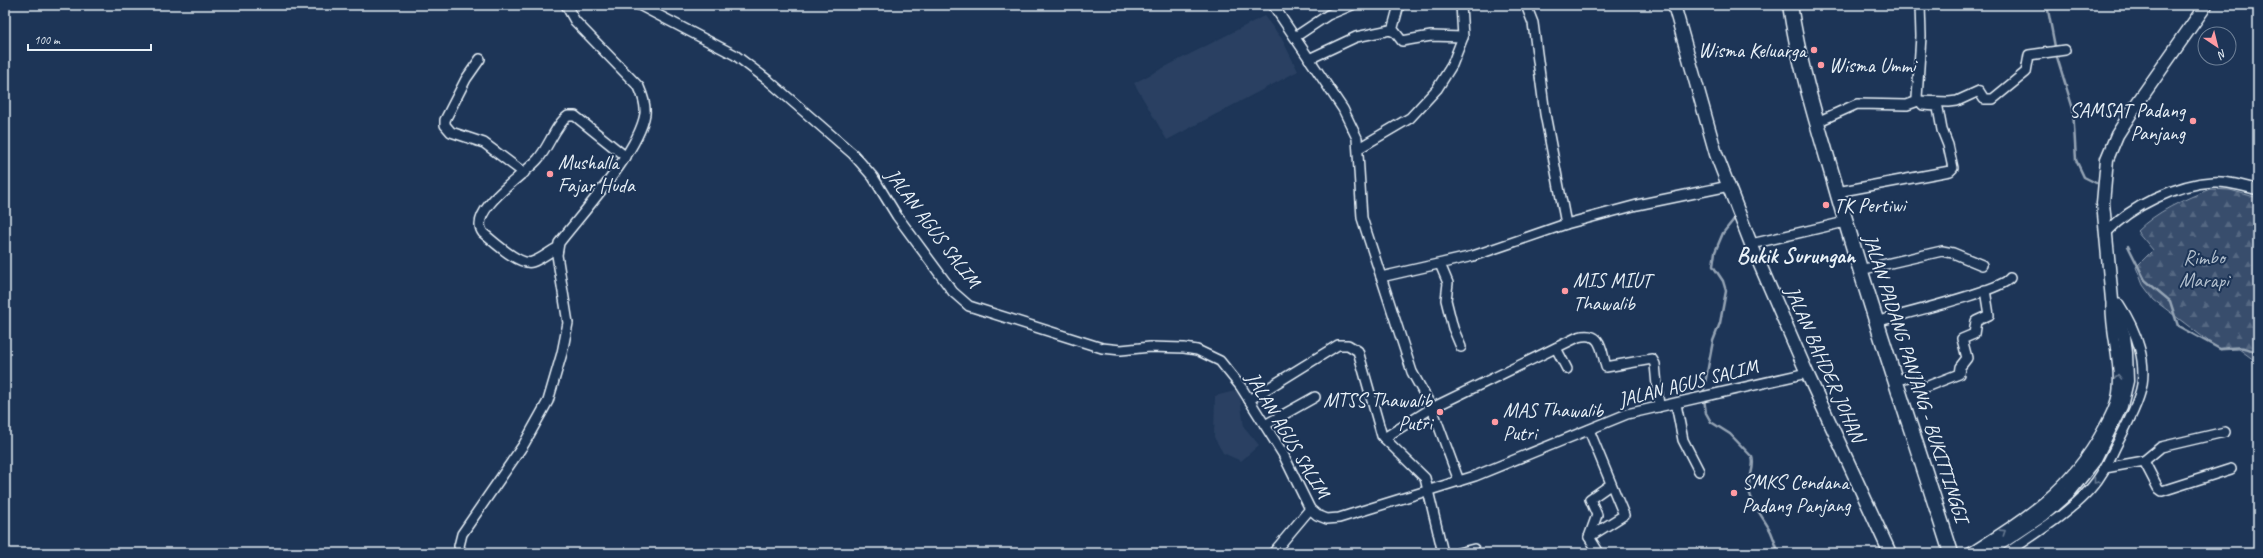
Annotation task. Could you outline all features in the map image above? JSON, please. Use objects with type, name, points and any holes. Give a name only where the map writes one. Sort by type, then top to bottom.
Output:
[{"type":"highway","name":"JALAN PADANG PANJANG - BUKITTINGGI","points":[[1790,5],[1795,40],[1845,222],[1951,553]]},
{"type":"main road","name":"JALAN BAHDER JOHAN","points":[[1674,5],[1716,154],[1751,244],[1807,373],[1890,553]]},
{"type":"main road","points":[[1996,553],[2062,506],[2086,482],[2100,462],[2129,398],[2131,373],[2127,335],[2114,298],[2103,203],[2108,159],[2117,135],[2206,5]]},
{"type":"main road","points":[[1986,553],[2058,502],[2082,478],[2094,461],[2124,397],[2127,381],[2127,335]]},
{"type":"street","points":[[461,553],[459,546],[462,534],[524,444],[548,401],[564,347],[568,323],[557,248],[559,243],[626,157],[642,125],[645,113],[643,96],[639,87],[575,21],[566,5]]},
{"type":"street","name":"JALAN AGUS SALIM","points":[[640,5],[735,55],[769,81],[853,154],[873,177],[897,216],[953,292],[969,306],[1102,348],[1121,350],[1150,347],[1184,348],[1197,350],[1220,361],[1249,400],[1283,454],[1310,509],[1322,518],[1339,518],[1429,492],[1590,430],[1627,414],[1807,373]]},
{"type":"street","points":[[1273,5],[1343,109],[1357,138],[1359,148],[1362,218],[1412,372],[1432,408],[1459,481]]},
{"type":"street","points":[[1295,37],[1328,15],[1352,5]]},
{"type":"street","points":[[1392,31],[1399,5]]},
{"type":"street","points":[[1359,148],[1410,118],[1423,106],[1452,65],[1463,37],[1461,5]]},
{"type":"street","points":[[1526,5],[1533,24],[1545,114],[1566,224]]},
{"type":"street","points":[[1918,101],[1920,5]]},
{"type":"street","points":[[1310,59],[1356,38],[1392,31]]},
{"type":"street","points":[[1392,31],[1402,41],[1431,36],[1463,37]]},
{"type":"street","points":[[1817,122],[1857,104],[1912,104],[1918,101],[1957,100],[1979,91],[1984,99],[1993,99],[2026,72],[2029,55],[2065,50]]},
{"type":"street","points":[[480,59],[466,80],[445,120],[445,125],[451,132],[484,143],[524,173]]},
{"type":"street","points":[[1837,192],[1952,170],[1948,145],[1942,130],[1938,108],[1936,106],[1923,105],[1918,101]]},
{"type":"street","points":[[557,248],[528,263],[512,256],[480,229],[480,222],[494,198],[524,173],[539,158],[565,118],[575,116],[626,157]]},
{"type":"street","points":[[2107,232],[2119,219],[2131,211],[2154,200],[2197,184],[2215,182],[2245,186],[2258,190]]},
{"type":"street","points":[[1381,277],[1473,256],[1566,224],[1637,205],[1729,186]]},
{"type":"street","points":[[1751,244],[1845,222]]},
{"type":"street","points":[[1860,270],[1942,251],[1953,253],[1982,265]]},
{"type":"street","points":[[1440,264],[1448,284],[1446,296],[1450,314],[1461,347]]},
{"type":"street","points":[[1876,322],[2004,284],[2010,278]]},
{"type":"street","points":[[1896,381],[1913,375],[1923,388],[1959,374],[1960,366],[1967,358],[1962,339],[1974,334],[1976,321],[1990,315],[1985,290]]},
{"type":"street","points":[[2007,553],[2061,516],[2091,489],[2105,468],[2135,407],[2142,383],[2141,353],[2137,336],[2114,298]]},
{"type":"street","points":[[1970,553],[2036,510],[2063,485],[2095,444],[2111,414],[2118,391],[2119,376],[2111,316],[2114,298]]},
{"type":"street","points":[[1384,438],[1432,408],[1578,337],[1589,334],[1595,337],[1600,343],[1606,367],[1652,359],[1655,364],[1659,407]]},
{"type":"street","points":[[1249,400],[1338,345],[1348,345],[1358,351],[1361,356],[1379,429],[1384,438],[1425,478],[1443,553]]},
{"type":"street","points":[[1556,348],[1567,369]]},
{"type":"street","points":[[1265,425],[1315,397]]},
{"type":"street","points":[[1676,404],[1683,440],[1699,471]]},
{"type":"street","points":[[1589,537],[1624,515],[1610,485],[1590,430]]},
{"type":"street","points":[[2105,468],[2144,461],[2161,447],[2225,432]]},
{"type":"street","points":[[2144,461],[2158,488],[2162,491],[2232,469]]},
{"type":"street","points":[[1589,537],[1598,515],[1590,499],[1610,485]]},
{"type":"street","points":[[1273,553],[1310,509]]},
{"type":"street","points":[[1589,537],[1599,553]]},
{"type":"street","points":[[1458,553],[1474,549]]},
{"type":"shaded area","points":[[1264,16],[1282,39],[1298,71],[1167,140],[1134,83]]},
{"type":"shaded area","points":[[1239,390],[1244,427],[1259,445],[1241,461],[1223,453],[1214,437],[1215,396]]},
{"type":"green space","name":"Rimbo Marapi","points":[[2210,189],[2230,190],[2258,198],[2258,363],[2239,349],[2220,350],[2154,300],[2143,285],[2136,267],[2153,250],[2137,231],[2162,212],[2180,202]]},
{"type":"waterway","points":[[2047,5],[2057,57],[2073,109],[2076,160],[2084,177],[2096,183]]},
{"type":"waterway","points":[[1703,394],[1713,341],[1720,323],[1726,291],[1723,281],[1713,266],[1715,252],[1723,233],[1735,218]]},
{"type":"waterway","points":[[2128,246],[2145,280],[2170,301],[2178,326],[2220,349],[2245,348],[2258,355]]},
{"type":"waterway","points":[[1704,399],[1706,413],[1711,422],[1730,434],[1752,457],[1753,465],[1749,482],[1749,491],[1756,507],[1771,532],[1779,553]]},
{"type":"place","name":"Wisma Keluarga","points":[[1814,50]]},
{"type":"place","name":"Wisma Ummi","points":[[1821,65]]},
{"type":"place","name":"SAMSAT Padang Panjang","points":[[2193,121]]},
{"type":"place","name":"Mushalla Fajar Huda","points":[[550,174]]},
{"type":"place","name":"TK Pertiwi","points":[[1826,205]]},
{"type":"place","name":"MIS MIUT Thawalib","points":[[1565,291]]},
{"type":"place","name":"MTSS Thawalib Putri","points":[[1440,412]]},
{"type":"place","name":"MAS Thawalib Putri","points":[[1495,422]]},
{"type":"place","name":"SMKS Cendana Padang Panjang","points":[[1734,493]]},
{"type":"district","name":"Bukik Surungan","points":[[1796,256]]}]
